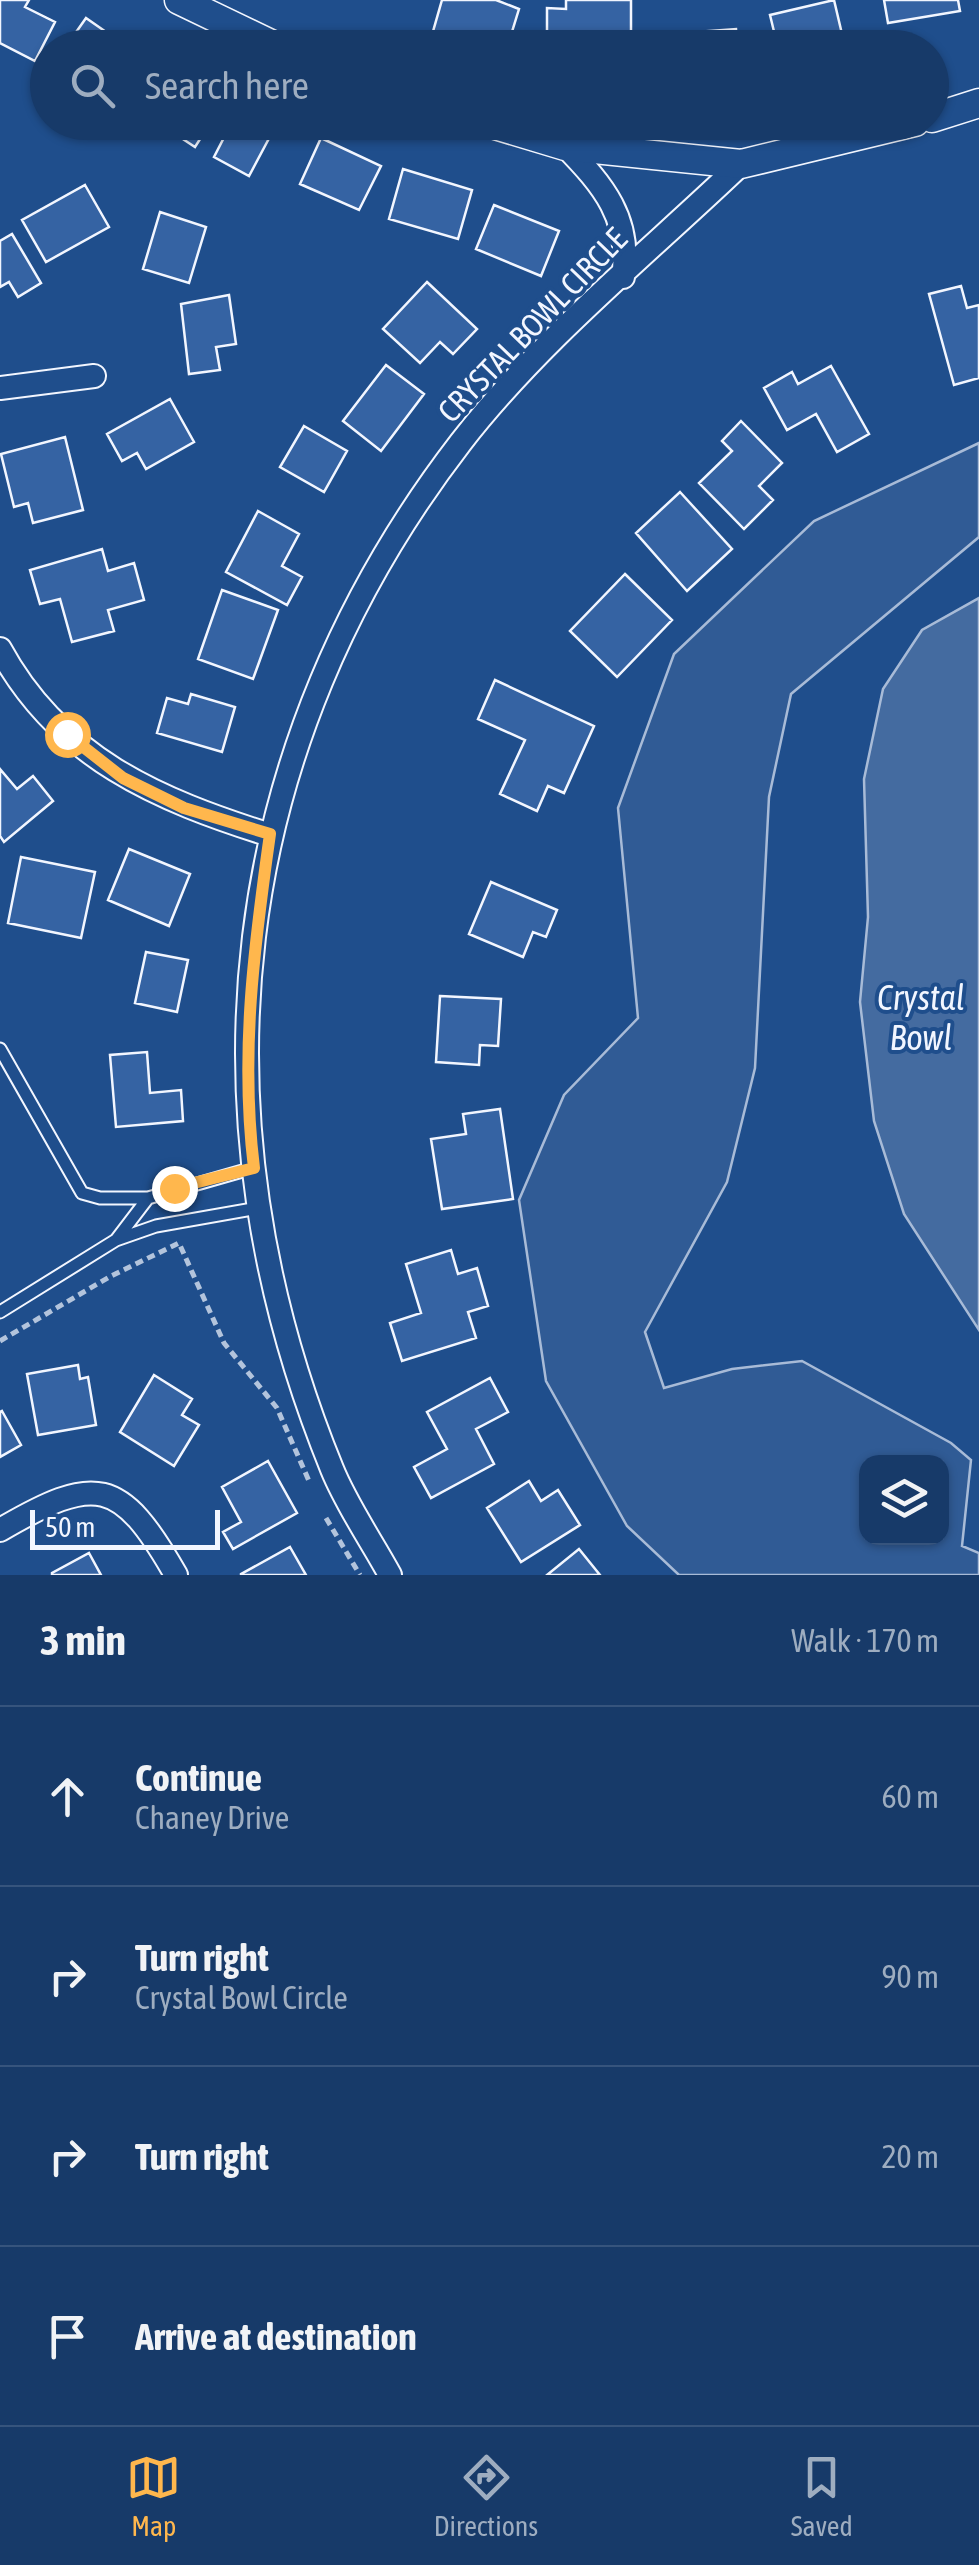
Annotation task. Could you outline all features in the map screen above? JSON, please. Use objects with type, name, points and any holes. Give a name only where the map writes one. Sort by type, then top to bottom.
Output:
[{"type":"street","points":[[179,0],[242,30]]},
{"type":"street","points":[[949,113],[979,103]]},
{"type":"street","points":[[546,140],[566,146],[741,164],[840,140]]},
{"type":"street","points":[[566,146],[602,184],[620,218],[627,249],[623,276]]},
{"type":"street","name":"CRYSTAL BOWL CIRCLE","points":[[390,1575],[334,1473],[304,1392],[272,1282],[258,1208],[245,1096],[248,988],[270,834],[303,722],[344,624],[406,519],[463,439],[531,364],[741,164]]},
{"type":"street","points":[[0,388],[94,376]]},
{"type":"street","points":[[0,649],[12,672],[67,734],[123,778],[184,808],[270,834]]},
{"type":"street","points":[[0,1530],[48,1502],[78,1491],[97,1492],[126,1503],[149,1527],[176,1575]]},
{"type":"lane","points":[[0,1049],[82,1193],[100,1198],[148,1198],[254,1168]]},
{"type":"lane","points":[[116,1240],[148,1198]]},
{"type":"lane","points":[[0,1312],[116,1240],[156,1226],[258,1208]]},
{"type":"path","points":[[0,1341],[111,1276],[179,1243],[224,1343],[277,1408]]},
{"type":"shaded area","points":[[979,443],[979,537],[791,694],[769,797],[755,1068],[727,1182],[645,1332],[664,1388],[732,1369],[802,1361],[951,1443],[971,1460],[962,1546],[979,1553],[979,1575],[679,1575],[627,1526],[546,1381],[519,1200],[564,1095],[638,1018],[618,808],[674,654],[814,521]]},
{"type":"water","name":"Crystal Bowl","points":[[979,598],[979,1330],[904,1214],[874,1121],[860,1002],[868,917],[864,779],[883,689],[922,630]]},
{"type":"building","points":[[0,0],[29,0],[25,7],[55,22],[51,30],[30,30],[30,58],[0,43]]},
{"type":"building","points":[[442,0],[496,0],[519,9],[513,30],[433,30]]},
{"type":"building","points":[[566,0],[631,0],[631,30],[547,30],[547,8],[566,9]]},
{"type":"building","points":[[834,0],[841,30],[774,30],[770,15]]},
{"type":"building","points":[[884,0],[958,0],[960,11],[888,23]]},
{"type":"building","points":[[86,18],[103,30],[78,30]]},
{"type":"building","points":[[223,140],[268,140],[249,176],[214,157]]},
{"type":"building","points":[[320,140],[381,166],[359,210],[300,184]]},
{"type":"building","points":[[403,169],[472,190],[458,239],[389,219]]},
{"type":"building","points":[[85,185],[109,227],[46,262],[22,220]]},
{"type":"building","points":[[494,205],[559,231],[541,276],[476,249]]},
{"type":"building","points":[[160,212],[206,227],[189,283],[143,269]]},
{"type":"building","points":[[12,234],[41,283],[18,297],[9,282],[0,287],[0,241]]},
{"type":"building","points":[[427,282],[477,329],[453,354],[440,342],[420,363],[383,329]]},
{"type":"building","points":[[961,286],[967,308],[979,305],[979,378],[954,385],[929,294]]},
{"type":"building","points":[[229,295],[236,344],[216,347],[220,370],[189,374],[181,304]]},
{"type":"building","points":[[386,365],[424,394],[381,451],[343,421]]},
{"type":"building","points":[[831,366],[869,434],[837,452],[816,414],[787,430],[764,388],[792,372],[798,384]]},
{"type":"building","points":[[170,399],[194,442],[146,469],[137,453],[122,461],[107,434]]},
{"type":"building","points":[[741,421],[782,463],[759,486],[773,500],[744,529],[699,483],[732,451],[722,441]]},
{"type":"building","points":[[304,426],[347,451],[324,492],[280,467]]},
{"type":"building","points":[[65,437],[83,510],[33,523],[28,503],[14,507],[1,454]]},
{"type":"building","points":[[680,492],[732,549],[687,591],[636,533]]},
{"type":"building","points":[[258,511],[299,534],[282,566],[302,577],[287,605],[226,572]]},
{"type":"building","points":[[102,549],[108,571],[134,563],[144,600],[108,610],[114,631],[72,642],[60,599],[40,604],[30,570]]},
{"type":"building","points":[[625,574],[672,620],[617,677],[570,631]]},
{"type":"building","points":[[222,590],[278,610],[253,679],[198,659]]},
{"type":"building","points":[[495,680],[594,726],[564,793],[548,786],[537,811],[500,794],[525,740],[478,719]]},
{"type":"building","points":[[191,694],[235,707],[222,752],[157,733],[167,698],[188,704]]},
{"type":"building","points":[[0,769],[17,789],[33,776],[53,801],[4,842],[0,836]]},
{"type":"building","points":[[129,849],[190,874],[169,926],[108,900]]},
{"type":"building","points":[[21,857],[95,872],[81,938],[8,923]]},
{"type":"building","points":[[491,882],[557,910],[546,937],[533,932],[523,957],[469,934]]},
{"type":"building","points":[[146,952],[188,960],[177,1012],[135,1003]]},
{"type":"building","points":[[440,996],[501,999],[498,1046],[480,1045],[479,1065],[436,1062]]},
{"type":"building","points":[[147,1052],[150,1093],[181,1090],[183,1121],[116,1127],[110,1055]]},
{"type":"building","points":[[500,1109],[513,1199],[442,1209],[431,1139],[466,1134],[463,1114]]},
{"type":"building","points":[[451,1250],[458,1274],[477,1268],[488,1306],[468,1312],[476,1338],[402,1361],[390,1323],[421,1313],[406,1264]]},
{"type":"building","points":[[78,1365],[80,1379],[88,1377],[96,1425],[38,1435],[27,1374]]},
{"type":"building","points":[[154,1375],[192,1399],[182,1415],[199,1425],[174,1466],[120,1432]]},
{"type":"building","points":[[490,1378],[508,1412],[476,1429],[494,1464],[431,1498],[414,1467],[447,1449],[427,1412]]},
{"type":"building","points":[[0,1412],[21,1445],[0,1457]]},
{"type":"building","points":[[268,1461],[297,1513],[233,1549],[223,1532],[241,1522],[222,1487]]},
{"type":"building","points":[[529,1481],[541,1501],[558,1490],[580,1525],[521,1562],[487,1508]]},
{"type":"building","points":[[290,1547],[306,1575],[241,1575],[241,1574]]},
{"type":"building","points":[[579,1549],[600,1575],[547,1575]]},
{"type":"building","points":[[89,1553],[101,1575],[52,1575],[52,1573]]},
{"type":"route","points":[[67,734],[123,778],[184,808],[270,834],[248,988],[245,1096],[254,1168],[174,1188]]}]
